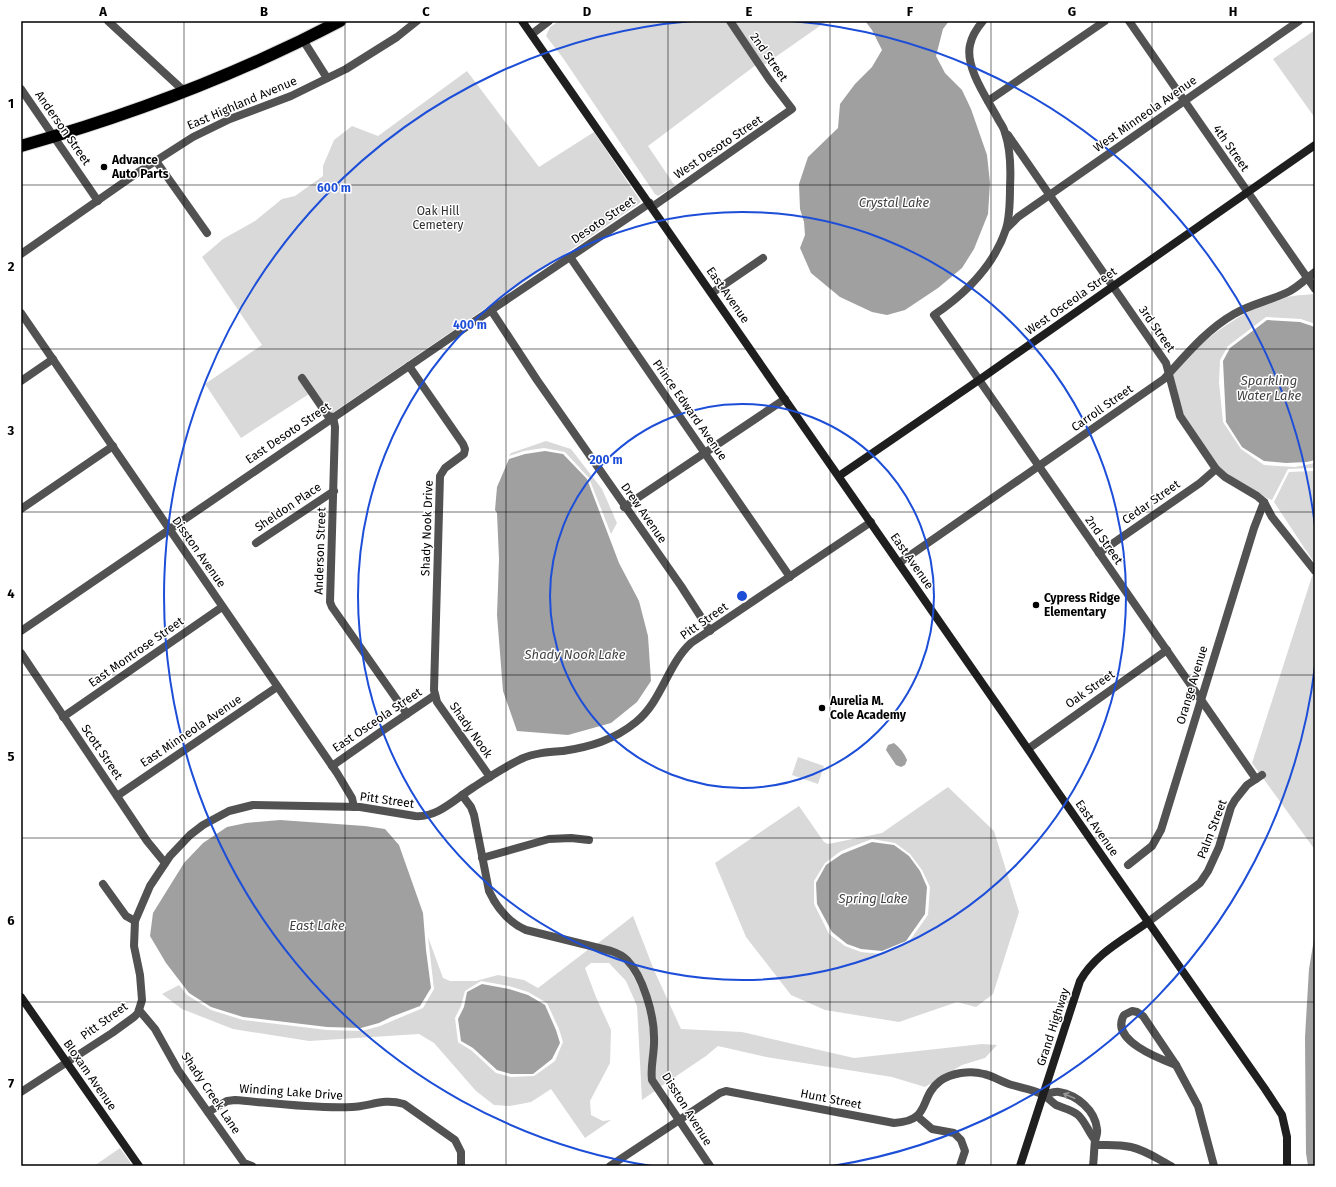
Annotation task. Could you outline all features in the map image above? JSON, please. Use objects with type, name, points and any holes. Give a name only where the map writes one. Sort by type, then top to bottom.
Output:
[{"type":"highway","points":[[21,146],[114,117],[184,91],[243,67],[303,40],[340,21]]},
{"type":"street","points":[[108,21],[184,91]]},
{"type":"street","name":"East Highland Avenue","points":[[21,254],[193,137],[230,119],[291,96],[346,69],[380,48],[417,21]]},
{"type":"street","name":"East Avenue","points":[[522,21],[1282,1115],[1287,1137],[1287,1166]]},
{"type":"street","points":[[532,34],[549,21]]},
{"type":"street","name":"2nd Street","points":[[730,21],[769,79],[789,105]]},
{"type":"street","points":[[983,21],[972,36],[969,60],[974,74],[1005,131],[1011,168],[1007,228]]},
{"type":"street","points":[[988,101],[1105,21]]},
{"type":"street","name":"4th Street","points":[[1129,21],[1315,289]]},
{"type":"street","name":"West Minneola Avenue","points":[[1007,228],[1018,217],[1050,194],[1299,21]]},
{"type":"street","points":[[303,40],[327,78]]},
{"type":"street","name":"Anderson Street","points":[[21,89],[98,201]]},
{"type":"street","name":"West Desoto Street","points":[[651,205],[792,109],[789,105]]},
{"type":"street","name":"3rd Street","points":[[1005,131],[1166,363],[1170,373],[1180,416],[1216,469],[1225,477],[1257,496],[1264,502],[1272,517],[1315,571]]},
{"type":"street","name":"West Osceola Street","points":[[839,476],[1315,145]]},
{"type":"street","points":[[156,161],[207,233]]},
{"type":"street","name":"Desoto Street","points":[[570,257],[651,205]]},
{"type":"street","name":"2nd Street","points":[[1007,228],[995,253],[982,273],[960,296],[934,315],[1201,699],[1259,777]]},
{"type":"street","name":"East Desoto Street","points":[[21,630],[570,257]]},
{"type":"street","name":"Prince Edward Avenue","points":[[570,257],[790,577]]},
{"type":"street","points":[[712,293],[763,258]]},
{"type":"street","name":"Carroll Street","points":[[899,563],[1164,379],[1193,348],[1226,319],[1255,304],[1269,300],[1291,290],[1315,272]]},
{"type":"street","name":"Drew Avenue","points":[[491,310],[537,380],[624,507],[681,586],[710,631]]},
{"type":"street","name":"Disston Avenue","points":[[21,313],[332,766],[352,798],[354,807]]},
{"type":"street","points":[[21,381],[53,359]]},
{"type":"street","name":"Shady Nook Drive","points":[[409,366],[465,449],[464,454],[446,468],[440,476],[435,695]]},
{"type":"street","points":[[302,378],[328,416],[334,417]]},
{"type":"street","points":[[624,507],[785,399]]},
{"type":"street","name":"Anderson Street","points":[[334,417],[334,491],[330,602],[407,714]]},
{"type":"street","points":[[21,509],[113,446]]},
{"type":"street","name":"Cedar Street","points":[[1099,553],[1200,483],[1216,469]]},
{"type":"street","name":"Sheldon Place","points":[[256,544],[334,491]]},
{"type":"street","name":"Orange Avenue","points":[[1128,865],[1152,846],[1161,830],[1254,528],[1264,502]]},
{"type":"street","name":"Pitt Street","points":[[21,1092],[134,1017],[139,1010],[142,1000],[140,975],[134,946],[135,921],[150,886],[166,863],[178,847],[203,825],[229,811],[241,807],[270,804],[354,807],[424,816],[438,811],[490,777],[528,756],[588,747],[614,736],[627,729],[637,721],[651,706],[683,651],[710,631],[871,522]]},
{"type":"street","name":"East Montrose Street","points":[[63,716],[222,607]]},
{"type":"street","name":"Oak Street","points":[[1028,748],[1167,650]]},
{"type":"street","name":"Scott Street","points":[[21,653],[150,846],[166,863]]},
{"type":"street","name":"East Minneola Avenue","points":[[118,796],[277,687]]},
{"type":"street","name":"East Osceola Street","points":[[332,766],[435,695]]},
{"type":"street","name":"Shady Nook","points":[[435,695],[437,702],[490,777]]},
{"type":"street","name":"Palm Street","points":[[1148,922],[1200,883],[1208,871],[1219,847],[1231,807],[1247,785],[1259,777]]},
{"type":"street","name":"Disston Avenue","points":[[462,795],[471,807],[474,815],[489,891],[498,908],[509,919],[526,930],[611,951],[626,959],[634,970],[640,981],[651,1010],[654,1037],[651,1068],[652,1080],[710,1166]]},
{"type":"street","points":[[482,858],[549,839],[571,838],[589,840]]},
{"type":"street","points":[[103,884],[126,916],[135,921]]},
{"type":"street","name":"Grand Highway","points":[[1020,1166],[1080,982],[1084,974],[1102,954],[1148,922]]},
{"type":"street","name":"Bloxam Avenue","points":[[21,997],[139,1166]]},
{"type":"street","name":"Shady Creek Lane","points":[[139,1010],[155,1029],[178,1070],[244,1163],[252,1166]]},
{"type":"street","points":[[1176,1065],[1151,1055],[1127,1037],[1121,1023],[1124,1015],[1132,1011],[1141,1014],[1176,1065],[1198,1106],[1214,1166]]},
{"type":"street","points":[[960,1166],[965,1151],[961,1140],[954,1133],[932,1129],[917,1116],[924,1107],[935,1086],[947,1077],[961,1073],[975,1072],[984,1074],[1044,1095],[1055,1104],[1078,1114],[1095,1143]]},
{"type":"street","name":"Hunt Street","points":[[610,1166],[713,1097],[726,1091],[894,1123],[908,1122],[917,1116]]},
{"type":"street","points":[[1044,1095],[1057,1092],[1068,1095],[1083,1103],[1090,1111],[1096,1121],[1098,1131],[1095,1143],[1093,1166]]},
{"type":"street","name":"Winding Lake Drive","points":[[208,1112],[227,1101],[235,1100],[327,1107],[353,1107],[388,1101],[395,1102],[404,1104],[455,1140],[461,1152],[461,1166]]},
{"type":"street","points":[[1095,1143],[1130,1146],[1139,1149],[1171,1166]]},
{"type":"green space","points":[[559,21],[726,21],[756,65],[648,146],[675,186],[658,196],[655,194],[563,58],[546,36],[550,27]]},
{"type":"green space","points":[[734,21],[827,21],[764,65]]},
{"type":"green space","points":[[1315,30],[1315,118],[1273,59]]},
{"type":"green space","name":"Oak Hill Cemetery","points":[[467,71],[539,167],[594,132],[641,202],[325,418],[309,394],[241,438],[205,384],[262,345],[202,257],[223,239],[255,221],[282,199],[295,196],[323,176],[323,166],[334,140],[352,126],[378,136]]},
{"type":"green space","points":[[1314,294],[1315,324],[1301,319],[1266,317],[1228,346],[1220,360],[1219,383],[1223,422],[1241,449],[1264,465],[1295,467],[1315,463],[1315,467],[1312,468],[1288,469],[1272,500],[1264,497],[1220,469],[1183,415],[1173,374],[1195,350],[1208,339],[1222,328],[1253,309],[1291,296]]},
{"type":"green space","points":[[546,441],[571,449],[602,489],[617,523],[611,534],[589,478],[565,452],[544,448],[524,451],[509,456],[511,453]]},
{"type":"green space","points":[[1315,470],[1315,564],[1274,502],[1289,472]]},
{"type":"green space","points":[[1315,567],[1315,850],[1252,763]]},
{"type":"green space","points":[[798,757],[824,766],[818,784],[792,775]]},
{"type":"green space","points":[[948,787],[994,831],[1019,912],[993,994],[976,1007],[957,1002],[899,1022],[825,1010],[791,995],[746,937],[715,863],[799,806],[824,842],[828,844],[882,833]],"holes":[[[872,839],[895,843],[910,854],[922,870],[930,887],[928,915],[908,943],[882,954],[861,952],[845,946],[829,934],[814,904],[814,881],[825,863],[841,851]]]},
{"type":"green space","points":[[633,916],[654,970],[681,1029],[742,1032],[854,1058],[982,1044],[997,1045],[985,1058],[962,1065],[925,1087],[892,1077],[766,1057],[718,1046],[706,1056],[660,1087],[655,1079],[656,1023],[650,996],[632,961],[597,944]]},
{"type":"green space","points":[[428,937],[443,978],[450,981],[476,981],[498,975],[524,980],[538,988],[589,949],[616,956],[627,965],[639,988],[644,1002],[648,1016],[652,1046],[655,1091],[642,1100],[637,1006],[626,981],[609,963],[591,963],[585,968],[611,1030],[610,1063],[590,1101],[591,1115],[603,1121],[611,1120],[585,1138],[551,1089],[531,1102],[510,1106],[494,1105],[476,1091],[434,1043],[419,1034],[309,1041],[233,1029],[182,1009],[162,994],[179,985],[187,995],[211,1010],[243,1020],[327,1030],[362,1031],[380,1026],[423,1008],[434,989]],"holes":[[[481,981],[509,986],[528,992],[547,1003],[559,1029],[563,1042],[555,1061],[534,1076],[511,1077],[496,1073],[471,1050],[458,1042],[455,1018],[461,1006],[465,991]]]},
{"type":"green space","points":[[120,1148],[133,1166],[94,1166]]},
{"type":"water","name":"Crystal Lake","points":[[865,21],[949,21],[943,29],[936,56],[945,73],[962,90],[971,109],[987,155],[990,183],[988,214],[974,249],[962,268],[938,288],[905,310],[887,315],[872,312],[840,297],[811,273],[800,248],[805,235],[804,222],[800,209],[799,184],[808,157],[838,128],[840,104],[855,84],[872,67],[882,50],[872,30]]},
{"type":"water","name":"Sparkling Water Lake","points":[[1267,320],[1300,322],[1315,327],[1315,460],[1286,463],[1264,461],[1242,447],[1226,422],[1223,361],[1230,348]]},
{"type":"water","name":"Shady Nook Lake","points":[[545,451],[563,454],[587,479],[619,563],[639,601],[648,636],[651,681],[637,702],[611,723],[568,735],[517,731],[503,691],[497,615],[499,559],[497,513],[495,510],[497,487],[509,459],[525,454]]},
{"type":"water","points":[[894,743],[902,751],[907,760],[905,765],[901,767],[896,765],[886,750],[888,745]]},
{"type":"water","name":"East Lake","points":[[280,820],[365,826],[385,829],[399,845],[423,913],[431,988],[420,1006],[379,1023],[361,1028],[327,1027],[243,1017],[211,1007],[189,993],[166,963],[150,936],[153,913],[184,863],[203,843],[227,827],[246,823]]},
{"type":"water","name":"Spring Lake","points":[[872,842],[894,845],[909,856],[920,871],[927,887],[925,914],[906,941],[882,951],[861,949],[847,944],[832,932],[817,904],[816,883],[826,865],[842,854]]},
{"type":"water","points":[[1315,933],[1315,1166],[1308,1166],[1306,1153],[1305,1037],[1309,969]]},
{"type":"water","points":[[482,984],[509,989],[528,995],[545,1005],[560,1043],[552,1059],[533,1074],[511,1074],[497,1070],[473,1048],[461,1041],[458,1019],[464,1007],[467,992]]},
{"type":"place","name":"Advance Auto Parts","points":[[104,167]]},
{"type":"place","name":"Cypress Ridge Elementary","points":[[1036,605]]},
{"type":"place","name":"Aurelia M. Cole Academy","points":[[822,708]]}]
